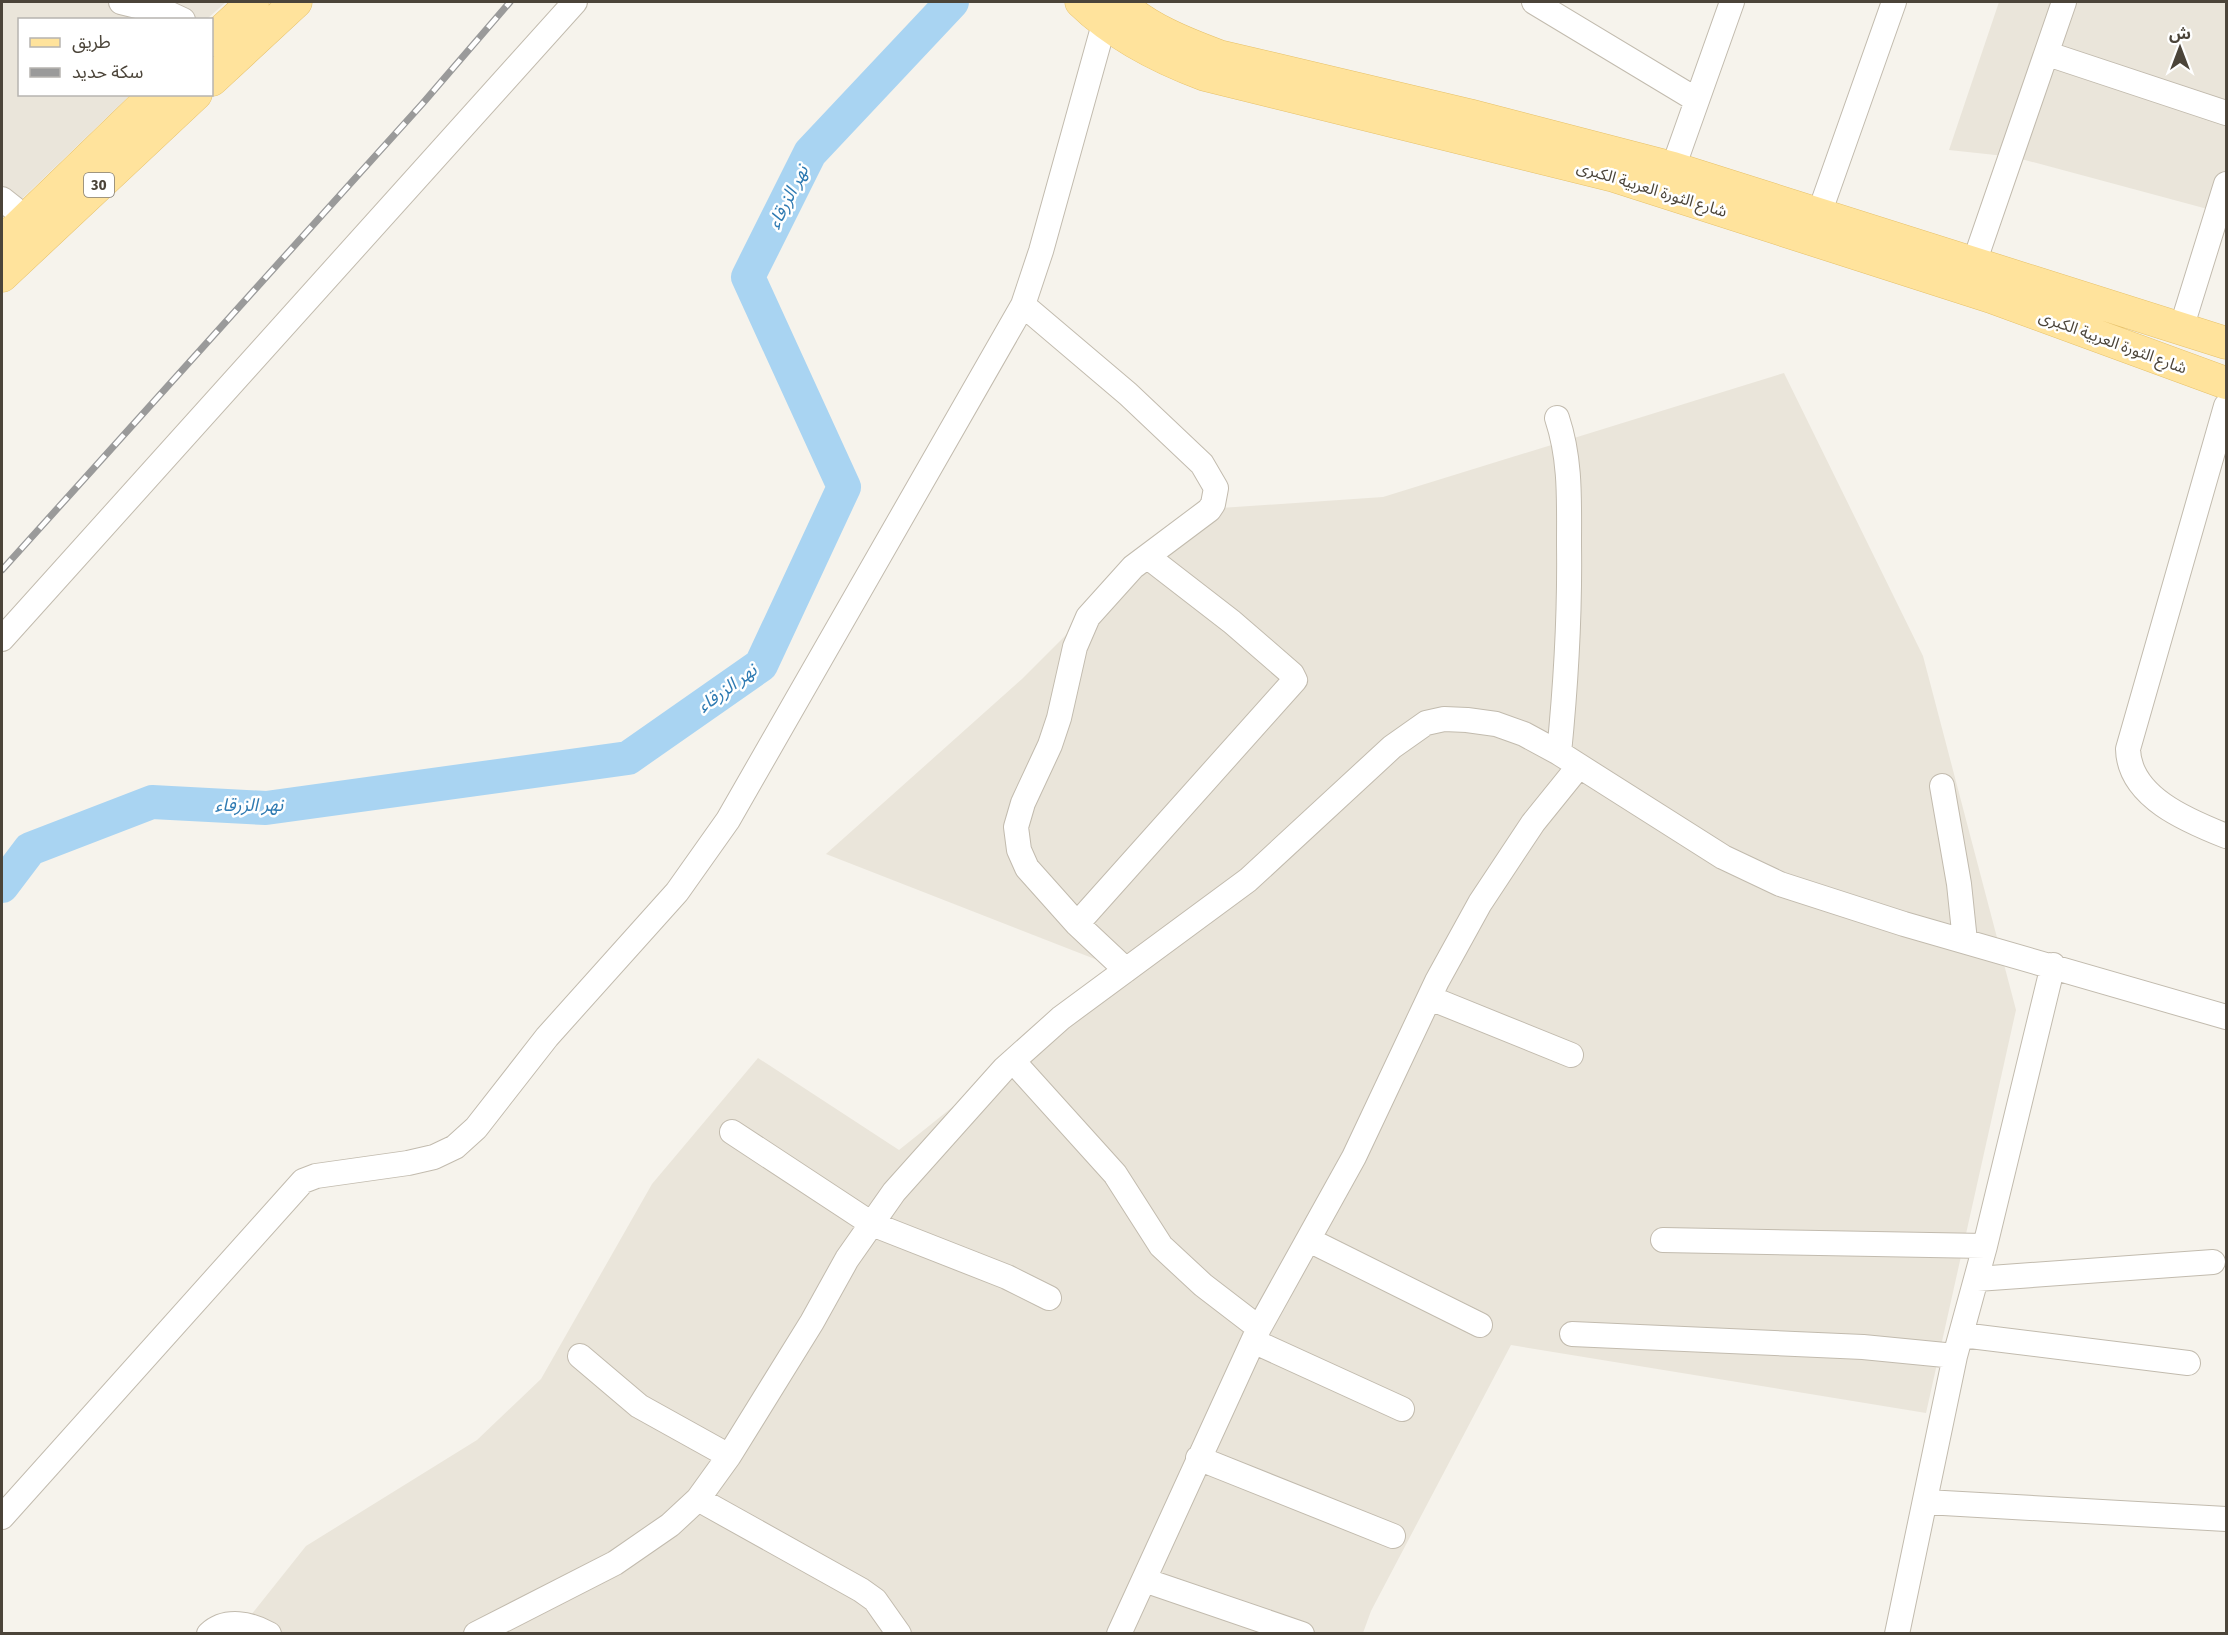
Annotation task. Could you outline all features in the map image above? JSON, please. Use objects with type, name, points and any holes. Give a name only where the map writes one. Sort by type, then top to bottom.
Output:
[{"type":"main road","points":[[213,37],[253,2]]},
{"type":"main road","points":[[213,79],[296,2]]},
{"type":"main road","name":"شارع الثورة العربية الكبرى","points":[[1081,2],[1146,22],[1174,38],[1219,56],[1480,117],[1673,168],[2226,343]]},
{"type":"main road","name":"شارع الثورة العربية الكبرى","points":[[1111,13],[1175,64],[1205,75],[1614,176],[1991,297],[2226,383]]},
{"type":"main road","name":"30","points":[[2,242],[153,96]]},
{"type":"main road","name":"30","points":[[2,276],[194,96]]},
{"type":"street","points":[[121,2],[172,12]]},
{"type":"street","points":[[2,639],[575,2]]},
{"type":"street","points":[[1534,2],[1695,99]]},
{"type":"street","points":[[1673,168],[1695,99],[1732,2]]},
{"type":"street","points":[[1819,214],[1894,2]]},
{"type":"street","points":[[1974,263],[2048,54],[2064,2]]},
{"type":"street","points":[[2,1518],[303,1181],[316,1176],[408,1163],[434,1157],[455,1147],[476,1128],[547,1037],[657,917],[728,820],[1023,305],[1111,13]]},
{"type":"street","points":[[2048,54],[2226,113]]},
{"type":"street","points":[[2181,329],[2226,184]]},
{"type":"street","points":[[2,199],[26,218]]},
{"type":"street","points":[[1023,305],[1128,394],[1203,464],[1214,481],[1215,496],[1209,510],[1133,567],[1088,617],[1080,632],[1050,745],[1023,803],[1017,827],[1019,850],[1027,868],[1077,924],[1126,970]]},
{"type":"street","points":[[2226,406],[2128,748],[2132,772],[2169,810],[2226,836]]},
{"type":"street","points":[[1557,418],[1565,444],[1569,476],[1571,589],[1559,753]]},
{"type":"street","points":[[1077,924],[1295,680],[1292,674],[1248,635],[1148,557]]},
{"type":"street","points":[[482,1632],[615,1563],[670,1525],[698,1499],[729,1456],[812,1322],[847,1259],[894,1192],[1013,1061],[1061,1018],[1248,880],[1392,747],[1426,723],[1444,719],[1496,724],[1524,734],[1559,753],[1723,857],[1752,872],[1814,896],[2226,1017]]},
{"type":"street","points":[[1119,1634],[1256,1335],[1379,1108],[1430,998],[1480,903],[1533,824],[1579,766]]},
{"type":"street","points":[[1942,786],[1959,884],[1965,941]]},
{"type":"street","points":[[1897,1634],[1958,1346],[1977,1279],[2053,965]]},
{"type":"street","points":[[1430,998],[1571,1055]]},
{"type":"street","points":[[1013,1061],[1115,1174],[1161,1246],[1256,1335],[1402,1409]]},
{"type":"street","points":[[732,1132],[872,1224],[1007,1277],[1049,1298]]},
{"type":"street","points":[[1309,1240],[1480,1325]]},
{"type":"street","points":[[1663,1240],[1985,1246]]},
{"type":"street","points":[[1977,1279],[2213,1262]]},
{"type":"street","points":[[1572,1334],[1863,1347],[1958,1346],[2188,1363]]},
{"type":"street","points":[[580,1356],[639,1406],[729,1456]]},
{"type":"street","points":[[1198,1458],[1393,1536]]},
{"type":"street","points":[[698,1499],[861,1590],[875,1600],[898,1634]]},
{"type":"street","points":[[1926,1502],[2226,1519]]},
{"type":"street","points":[[1144,1580],[1302,1634]]},
{"type":"street","points":[[209,1634],[216,1627],[232,1624],[256,1627],[269,1634]]},
{"type":"shaded area","points":[[2,2],[226,2],[208,18],[18,18],[18,96],[129,96],[2,218]]},
{"type":"shaded area","points":[[1999,2],[2226,2],[2226,214],[2014,157],[1949,150]]},
{"type":"shaded area","points":[[1784,373],[1923,656],[2016,1010],[1926,1413],[1511,1345],[1371,1611],[1363,1633],[236,1634],[306,1546],[477,1440],[541,1379],[652,1184],[758,1058],[899,1150],[1123,970],[826,854],[1022,679],[1191,510],[1383,497]]},
{"type":"waterway","name":"نهر الزرقاء","points":[[2,886],[30,849],[152,802],[266,808],[628,758],[761,665],[844,487],[748,277],[810,153],[952,2]]},
{"type":"railway","points":[[2,570],[423,103],[510,2]]}]
